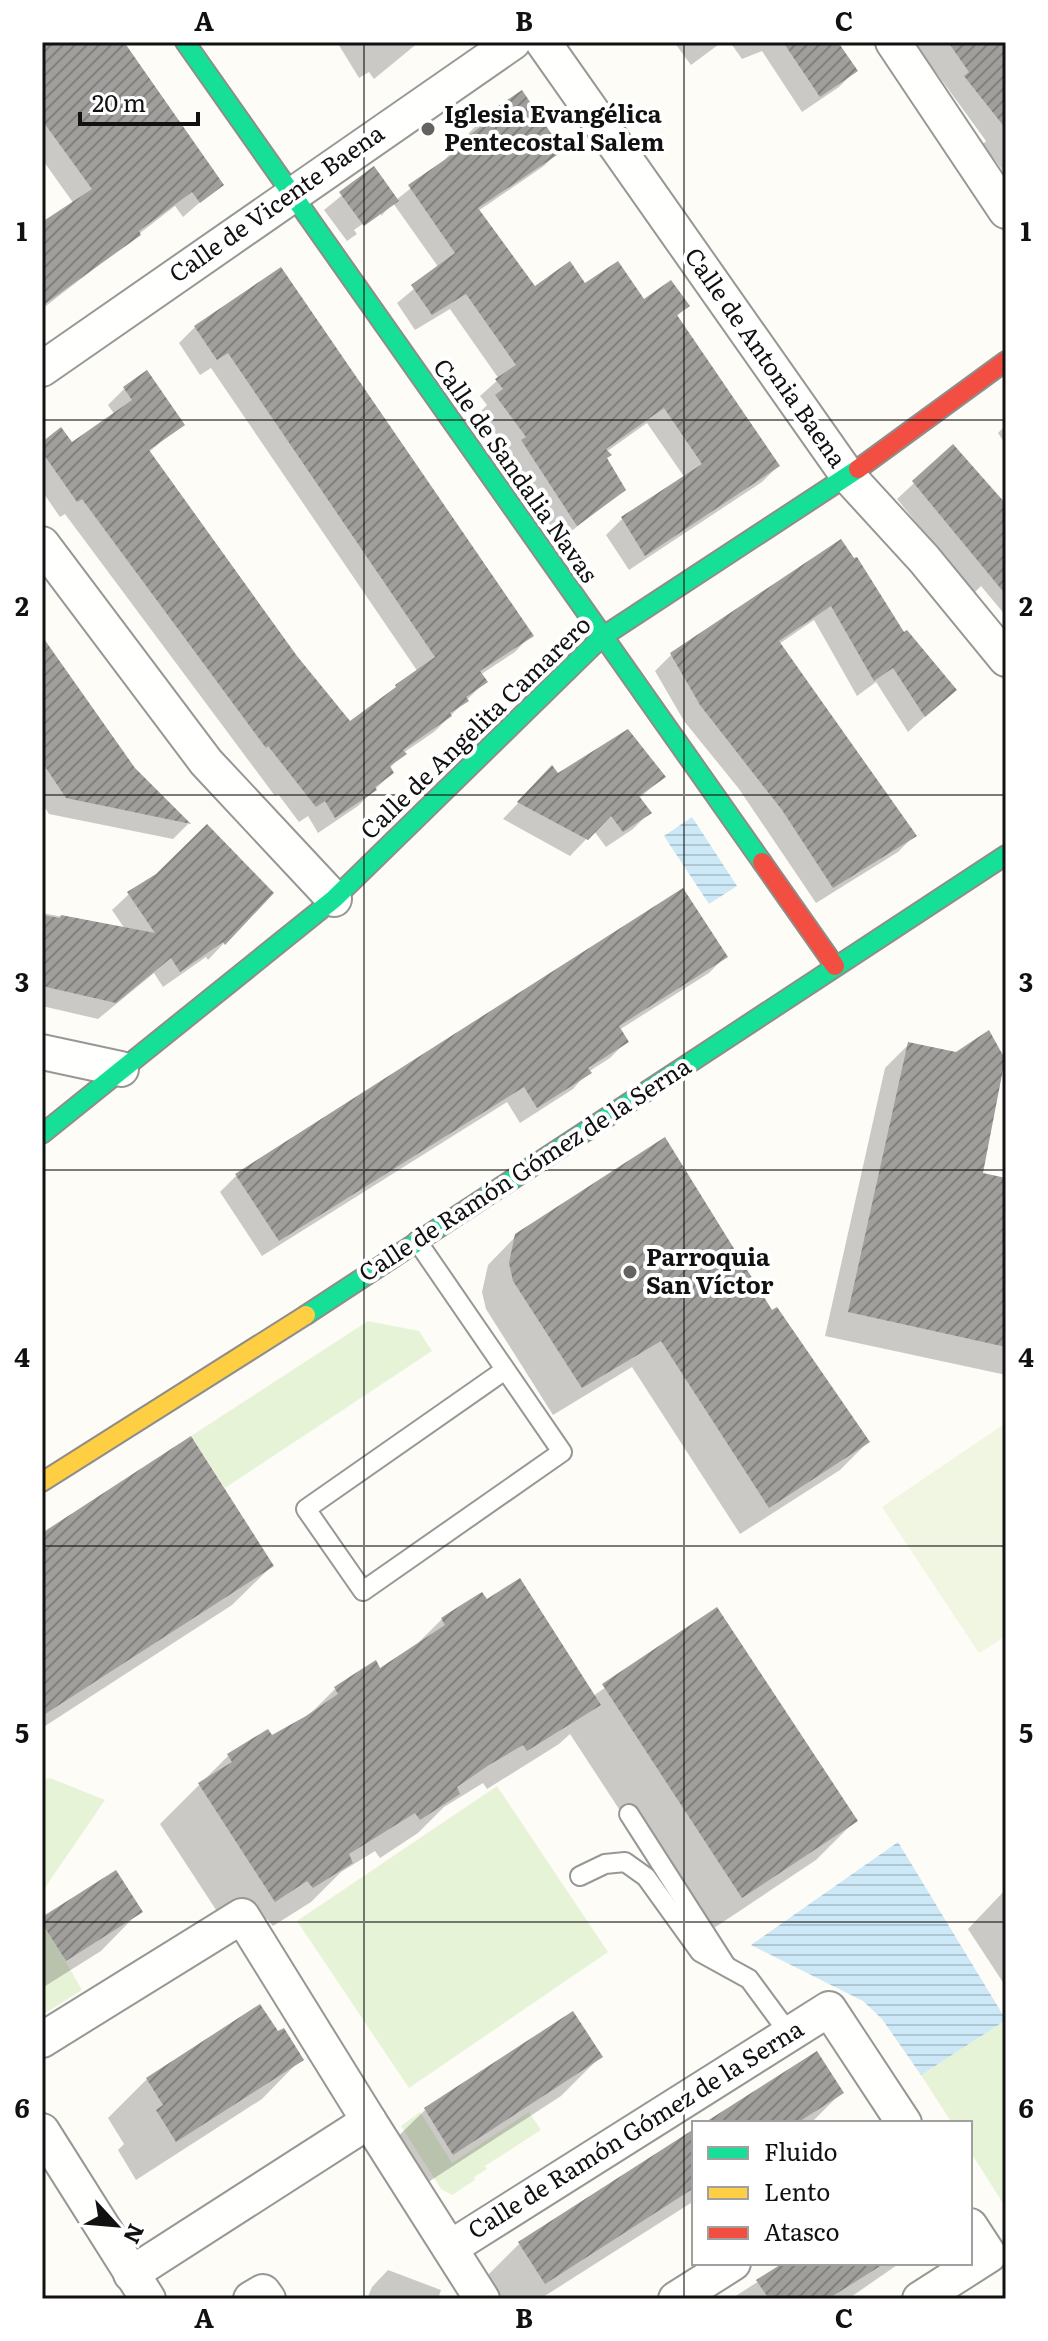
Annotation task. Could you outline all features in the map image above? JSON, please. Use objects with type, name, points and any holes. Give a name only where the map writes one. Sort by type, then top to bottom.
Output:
[{"type":"street","name":"Calle de Sandalia Navas","points":[[185,42],[835,966]]},
{"type":"street","name":"Calle de Vicente Baena","points":[[42,369],[291,193],[513,42]]},
{"type":"street","name":"Calle de Antonia Baena","points":[[543,42],[848,476],[924,559],[1006,659]]},
{"type":"street","points":[[893,42],[1006,211]]},
{"type":"street","name":"Calle de Angelita Camarero","points":[[42,1134],[334,899],[602,637],[848,476],[1006,361]]},
{"type":"street","points":[[42,544],[206,762],[334,899]]},
{"type":"street","name":"Calle de Ramón Gómez de la Serna","points":[[42,1482],[238,1360],[1006,855]]},
{"type":"street","points":[[42,1052],[121,1069]]},
{"type":"street","name":"Calle de Ramón Gómez de la Serna","points":[[42,2040],[242,1916],[482,2299]]},
{"type":"street","name":"Calle de Ramón Gómez de la Serna","points":[[450,2248],[788,2032],[829,2009],[903,2121]]},
{"type":"street","points":[[42,2131],[139,2286],[369,2121]]},
{"type":"street","points":[[920,2299],[989,2255],[972,2229]]},
{"type":"street","points":[[676,2299],[730,2265]]},
{"type":"street","points":[[251,2299],[263,2292],[268,2299]]},
{"type":"lane","points":[[416,1241],[562,1452],[363,1591],[306,1509],[505,1370]]},
{"type":"lane","points":[[629,1814],[727,1968]]},
{"type":"lane","points":[[580,1876],[605,1864],[625,1862],[646,1877],[700,1952],[749,1979],[788,2032]]},
{"type":"green space","points":[[368,1321],[419,1331],[432,1351],[225,1488],[191,1436]]},
{"type":"green space","points":[[1006,1423],[1006,1636],[979,1653],[882,1507]]},
{"type":"green space","points":[[50,1778],[105,1800],[42,1892],[42,1780]]},
{"type":"green space","points":[[497,1786],[608,1952],[409,2088],[297,1921]]},
{"type":"green space","points":[[42,1921],[82,1990],[42,2015]]},
{"type":"green space","points":[[1006,2020],[1006,2208],[972,2154],[972,2121],[951,2121],[921,2075]]},
{"type":"green space","points":[[420,2112],[452,2163],[529,2112],[541,2130],[485,2166],[487,2169],[474,2177],[475,2180],[452,2195],[441,2189],[401,2126]]},
{"type":"water","points":[[692,817],[737,886],[709,904],[664,836]]},
{"type":"water","points":[[898,1842],[1006,2020],[921,2075],[882,2019],[863,2001],[751,1945]]},
{"type":"building","points":[[42,42],[124,42],[224,185],[200,203],[192,192],[139,231],[141,235],[42,306],[42,222],[92,189],[42,120]]},
{"type":"building","points":[[783,42],[838,42],[858,71],[820,97]]},
{"type":"building","points":[[948,42],[1006,42],[1006,129],[964,76],[969,72]]},
{"type":"building","points":[[522,90],[563,151],[478,208],[535,286],[570,261],[585,283],[618,261],[644,299],[671,280],[690,306],[677,315],[780,466],[645,556],[621,517],[702,464],[664,408],[606,449],[612,455],[607,458],[626,490],[577,526],[521,440],[526,437],[495,395],[503,389],[495,379],[516,365],[466,294],[432,315],[411,285],[455,253],[408,185],[456,152],[453,147],[483,125],[479,119]]},
{"type":"building","points":[[374,166],[399,201],[364,226],[339,192]]},
{"type":"building","points":[[281,267],[534,636],[480,671],[488,682],[466,697],[469,701],[450,713],[452,716],[403,750],[407,754],[390,766],[394,773],[375,787],[377,790],[335,818],[325,801],[316,807],[268,746],[266,748],[82,499],[77,502],[42,452],[42,442],[61,427],[72,442],[132,400],[123,387],[147,370],[185,425],[149,450],[297,656],[350,721],[435,657],[228,353],[217,360],[194,326]]},
{"type":"building","points":[[953,444],[1006,504],[1006,595],[912,481]]},
{"type":"building","points":[[841,539],[854,558],[857,557],[904,632],[907,630],[957,690],[925,717],[893,668],[874,681],[831,606],[779,641],[917,836],[833,888],[782,810],[700,705],[670,653]]},
{"type":"building","points":[[42,636],[135,768],[191,824],[66,798],[42,762]]},
{"type":"building","points":[[628,729],[666,777],[639,796],[652,813],[623,832],[611,816],[588,840],[517,802],[552,765],[558,773]]},
{"type":"building","points":[[207,824],[274,893],[225,945],[223,942],[180,972],[171,958],[116,1003],[42,986],[42,915],[60,918],[61,915],[155,933],[127,892],[156,874]]},
{"type":"building","points":[[683,888],[728,957],[619,1026],[629,1042],[588,1068],[592,1073],[537,1108],[524,1087],[279,1241],[235,1174]]},
{"type":"building","points":[[989,1030],[1005,1059],[983,1173],[1006,1178],[1006,1347],[848,1312],[908,1042],[956,1052]]},
{"type":"building","points":[[665,1137],[772,1310],[777,1307],[870,1442],[769,1508],[661,1341],[582,1388],[513,1281],[509,1263],[515,1234]]},
{"type":"building","points":[[191,1436],[274,1566],[42,1716],[42,1533]]},
{"type":"building","points":[[520,1578],[601,1705],[527,1751],[523,1745],[489,1765],[457,1787],[460,1794],[420,1820],[415,1813],[349,1854],[353,1863],[313,1888],[307,1881],[275,1902],[198,1783],[232,1762],[227,1754],[268,1729],[272,1735],[306,1716],[338,1694],[334,1687],[376,1660],[380,1668],[445,1625],[441,1618],[461,1605],[482,1592],[487,1599]]},
{"type":"building","points":[[717,1607],[858,1821],[742,1898],[602,1684]]},
{"type":"building","points":[[116,1870],[143,1912],[66,1961],[42,1923],[42,1917]]},
{"type":"building","points":[[260,2004],[278,2031],[284,2028],[304,2060],[176,2142],[156,2110],[163,2105],[146,2078]]},
{"type":"building","points":[[573,2011],[603,2057],[453,2155],[424,2108]]},
{"type":"building","points":[[817,2051],[844,2093],[800,2121],[707,2121]]},
{"type":"building","points":[[692,2130],[692,2189],[545,2284],[518,2242]]},
{"type":"building","points":[[780,2265],[882,2265],[828,2299],[769,2299],[756,2280]]},
{"type":"traffic: fast","points":[[185,42],[762,862]]},
{"type":"traffic: fast","points":[[42,1134],[334,899],[602,637],[858,469]]},
{"type":"traffic: fast","points":[[306,1315],[1006,855]]},
{"type":"traffic: slow","points":[[42,1482],[306,1315]]},
{"type":"traffic: jam","points":[[858,469],[1006,361]]},
{"type":"traffic: jam","points":[[762,862],[835,966]]},
{"type":"place","name":"Iglesia Evangélica Pentecostal Salem","points":[[428,129]]},
{"type":"place","name":"Parroquia San Víctor","points":[[630,1272]]}]
